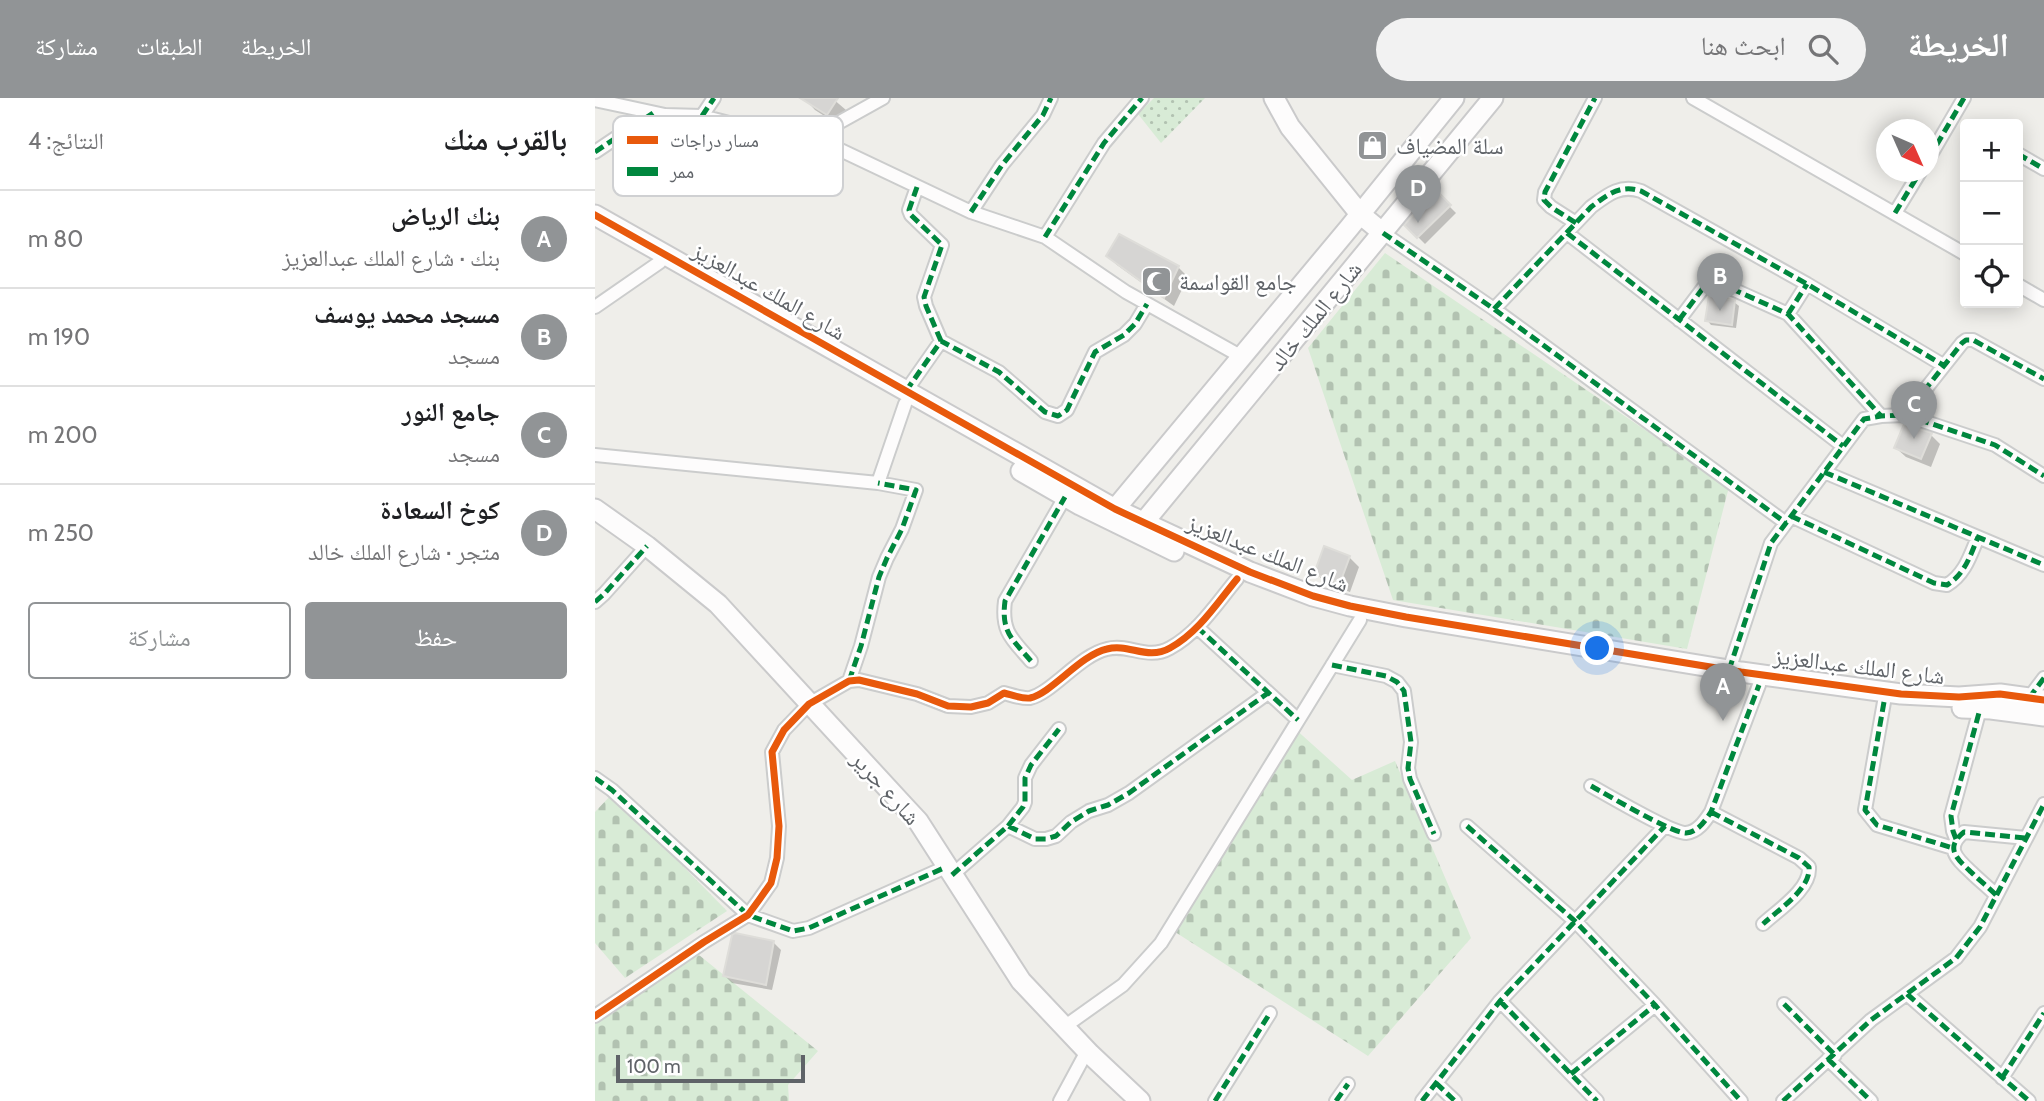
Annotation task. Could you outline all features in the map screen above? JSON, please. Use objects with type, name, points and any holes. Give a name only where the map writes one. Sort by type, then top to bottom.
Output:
[{"type":"street","points":[[595,100],[665,115],[702,116],[714,98]]},
{"type":"street","points":[[843,120],[883,98]]},
{"type":"street","points":[[971,212],[1002,165],[1043,115],[1051,98]]},
{"type":"street","points":[[1045,237],[1104,143],[1142,98]]},
{"type":"street","points":[[1274,98],[1290,127],[1360,214],[1383,233],[1495,309],[1789,520],[1934,583],[1947,585],[1958,579],[1968,564],[1978,537]]},
{"type":"street","name":"شارع الملك خالد","points":[[1112,514],[1454,98]]},
{"type":"street","name":"شارع الملك خالد","points":[[1141,528],[1493,98]]},
{"type":"street","points":[[1595,98],[1543,200],[1571,228],[1679,320],[1843,446]]},
{"type":"street","points":[[1693,98],[1960,251]]},
{"type":"street","points":[[1939,141],[1964,98]]},
{"type":"street","points":[[649,116],[653,113]]},
{"type":"street","points":[[1953,117],[1960,121]]},
{"type":"street","points":[[595,152],[613,140]]},
{"type":"street","points":[[843,151],[971,212],[1045,237],[1126,292],[1242,357]]},
{"type":"street","points":[[2023,157],[2044,169]]},
{"type":"street","points":[[1895,213],[1914,182]]},
{"type":"street","points":[[917,187],[909,210],[911,215],[941,245],[924,298],[941,341],[999,372],[1045,412],[1058,416],[1067,410],[1095,352],[1124,335],[1135,324],[1147,304]]},
{"type":"street","points":[[1495,309],[1571,228],[1608,194],[1621,188],[1631,188],[1641,191],[1807,284],[1943,365]]},
{"type":"street","name":"شارع الملك عبدالعزيز","points":[[595,215],[906,398],[1065,496],[1112,514]]},
{"type":"street","name":"شارع الملك عبدالعزيز","points":[[595,228],[1112,514],[1237,579],[1308,607],[1360,620],[1759,685],[1884,702],[2044,716]]},
{"type":"street","points":[[595,307],[660,262]]},
{"type":"street","points":[[1679,320],[1710,279],[1788,314],[1881,416]]},
{"type":"street","points":[[1788,314],[1807,284]]},
{"type":"street","points":[[2023,288],[2044,300]]},
{"type":"street","points":[[1905,415],[1966,340],[1973,340],[2044,379]]},
{"type":"street","points":[[878,483],[906,398],[941,341]]},
{"type":"street","points":[[1729,670],[1771,543],[1864,419],[1905,415],[1995,445],[2044,475]]},
{"type":"street","points":[[595,455],[878,483],[916,490],[902,529],[879,577],[849,681]]},
{"type":"street","points":[[1824,472],[2044,565]]},
{"type":"street","points":[[1031,661],[1006,630],[1003,616],[1005,601],[1065,496]]},
{"type":"street","name":"شارع جرير","points":[[595,509],[647,546],[718,604],[918,821],[1021,981],[1087,1051],[1140,1101]]},
{"type":"street","name":"شارع الملك عبدالعزيز","points":[[1141,528],[1313,596],[1350,606],[1729,670],[1901,694],[1959,697],[2000,694],[2036,699]]},
{"type":"street","points":[[595,602],[647,546]]},
{"type":"street","points":[[595,1016],[748,915],[771,883],[777,858],[779,826],[772,752],[784,730],[809,704],[849,681],[859,680],[917,694],[948,706],[971,707],[988,703],[1004,693],[1028,698],[1040,694],[1086,659],[1107,649],[1120,648],[1155,654],[1169,649],[1192,633],[1237,579]]},
{"type":"street","points":[[1064,1027],[1123,985],[1161,943],[1360,620]]},
{"type":"street","points":[[1197,627],[1298,720]]},
{"type":"street","points":[[1332,665],[1386,676],[1397,682],[1403,691],[1411,742],[1408,768],[1410,779],[1434,834]]},
{"type":"street","points":[[2036,699],[2044,678]]},
{"type":"street","points":[[1591,786],[1679,832],[1689,833],[1702,825],[1711,812],[1759,685]]},
{"type":"street","points":[[1008,825],[1035,839],[1056,836],[1071,821],[1129,793],[1268,693]]},
{"type":"street","points":[[1884,702],[1865,810],[1877,825],[1954,843]]},
{"type":"street","points":[[1980,709],[1951,816],[1952,831],[1956,858],[1996,895]]},
{"type":"street","points":[[595,778],[612,790],[748,915],[793,931],[809,928],[949,871],[1008,825],[1023,807],[1025,778],[1031,765],[1059,729]]},
{"type":"street","points":[[1783,1101],[1871,1020],[1956,958],[1980,927],[2044,804]]},
{"type":"street","points":[[1711,812],[1800,858],[1809,867],[1810,875],[1803,888],[1763,924]]},
{"type":"street","points":[[1422,1101],[1500,1001],[1665,825]]},
{"type":"street","points":[[1467,826],[1576,922],[1741,1101]]},
{"type":"street","points":[[1954,843],[1964,832],[2026,838]]},
{"type":"street","points":[[1907,994],[2029,1101]]},
{"type":"street","points":[[1500,1001],[1597,1101]]},
{"type":"street","points":[[1784,1004],[1871,1101]]},
{"type":"street","points":[[1571,1074],[1655,1005]]},
{"type":"street","points":[[1215,1101],[1270,1013]]},
{"type":"street","points":[[2002,1078],[2044,1013]]},
{"type":"street","points":[[1060,1101],[1087,1051]]},
{"type":"street","points":[[1436,1083],[1455,1101]]},
{"type":"street","points":[[1336,1101],[1348,1084]]},
{"type":"green space","points":[[1154,98],[1205,98],[1161,143],[1138,114]]},
{"type":"green space","points":[[1385,253],[1729,487],[1687,649],[1393,600],[1308,348]]},
{"type":"green space","points":[[1293,727],[1352,780],[1395,761],[1471,938],[1368,1056],[1172,930]]},
{"type":"green space","points":[[612,794],[727,911],[625,978],[595,943],[595,812]]},
{"type":"green space","points":[[694,951],[818,1051],[788,1085],[789,1101],[595,1101],[595,1021]]},
{"type":"building","points":[[800,98],[838,98],[827,115]]},
{"type":"building","points":[[1436,190],[1451,205],[1417,238],[1404,225]]},
{"type":"building","name":"جامع القواسمة","points":[[1119,234],[1179,266],[1164,298],[1106,256]]},
{"type":"building","points":[[1709,296],[1735,300],[1732,325],[1705,321]]},
{"type":"building","points":[[1904,424],[1932,433],[1921,459],[1894,448]]},
{"type":"building","points":[[1324,546],[1350,556],[1340,583],[1314,574]]},
{"type":"building","points":[[735,933],[774,941],[766,985],[723,976],[732,935]]},
{"type":"marked path","points":[[702,116],[714,98]]},
{"type":"marked path","points":[[971,212],[1002,165],[1043,115],[1051,98]]},
{"type":"marked path","points":[[1045,237],[1104,143],[1142,98]]},
{"type":"marked path","points":[[1576,223],[1551,207],[1544,200],[1545,192],[1595,98]]},
{"type":"marked path","points":[[1939,141],[1964,98]]},
{"type":"marked path","points":[[649,116],[653,113]]},
{"type":"marked path","points":[[595,152],[613,140]]},
{"type":"marked path","points":[[2023,157],[2044,169]]},
{"type":"marked path","points":[[1895,213],[1914,182]]},
{"type":"marked path","points":[[917,187],[909,210],[911,215],[942,245],[924,297],[941,341]]},
{"type":"marked path","points":[[1494,309],[1591,207],[1614,192],[1633,189],[1807,284],[1943,365]]},
{"type":"marked path","points":[[1383,233],[1494,309],[1786,523]]},
{"type":"marked path","points":[[1567,233],[1843,446]]},
{"type":"marked path","points":[[1679,320],[1710,279],[1788,314],[1881,416]]},
{"type":"marked path","points":[[1788,314],[1807,284]]},
{"type":"marked path","points":[[906,391],[941,341],[999,372],[1045,412],[1058,416],[1067,410],[1095,352],[1124,335],[1135,324],[1147,304]]},
{"type":"marked path","points":[[1905,415],[1966,340],[1973,340],[2044,379]]},
{"type":"marked path","points":[[1729,670],[1771,543],[1864,419],[1905,415],[1995,445],[2044,476]]},
{"type":"marked path","points":[[1824,472],[2044,565]]},
{"type":"marked path","points":[[849,681],[879,577],[902,529],[916,490],[878,483]]},
{"type":"marked path","points":[[1031,661],[1013,641],[1006,628],[1005,601],[1065,497]]},
{"type":"marked path","points":[[1791,516],[1934,583],[1947,585],[1963,570],[1978,537]]},
{"type":"marked path","points":[[595,602],[647,546]]},
{"type":"marked path","points":[[1197,627],[1298,720]]},
{"type":"marked path","points":[[1332,665],[1386,676],[1397,682],[1404,691],[1411,742],[1408,768],[1410,779],[1434,834]]},
{"type":"marked path","points":[[2029,698],[2044,678]]},
{"type":"marked path","points":[[1591,786],[1667,827],[1686,833],[1694,831],[1711,812],[1759,685]]},
{"type":"marked path","points":[[952,875],[1008,826],[1035,839],[1056,836],[1071,822],[1089,811],[1108,805],[1129,793],[1268,693]]},
{"type":"marked path","points":[[1884,702],[1865,810],[1877,825],[1953,848]]},
{"type":"marked path","points":[[1956,839],[1951,816],[1980,709]]},
{"type":"marked path","points":[[1008,826],[1025,802],[1025,778],[1031,765],[1059,729]]},
{"type":"marked path","points":[[595,778],[612,790],[748,915],[793,931],[809,928],[946,867]]},
{"type":"marked path","points":[[1783,1101],[1871,1020],[1956,958],[1980,927],[2044,804]]},
{"type":"marked path","points":[[1711,812],[1799,858],[1809,867],[1805,883],[1799,891],[1763,924]]},
{"type":"marked path","points":[[1467,826],[1576,922],[1741,1101]]},
{"type":"marked path","points":[[1422,1101],[1500,1001],[1665,826]]},
{"type":"marked path","points":[[1996,895],[1957,858],[1955,843],[1964,832],[2026,838]]},
{"type":"marked path","points":[[1907,994],[2029,1101]]},
{"type":"marked path","points":[[1500,1001],[1597,1101]]},
{"type":"marked path","points":[[1784,1004],[1835,1055]]},
{"type":"marked path","points":[[1571,1074],[1655,1005]]},
{"type":"marked path","points":[[1215,1101],[1270,1013]]},
{"type":"marked path","points":[[2002,1078],[2044,1013]]},
{"type":"marked path","points":[[1828,1059],[1871,1101]]},
{"type":"marked path","points":[[1436,1083],[1455,1101]]},
{"type":"marked path","points":[[1336,1101],[1348,1084]]},
{"type":"cycle path","points":[[595,215],[1115,509],[1250,572],[1313,596],[1406,617],[1741,672],[1901,694],[1959,697],[2000,694],[2044,700]]},
{"type":"cycle path","points":[[595,1016],[748,915],[771,883],[777,858],[779,826],[772,752],[784,730],[809,704],[849,681],[859,680],[917,694],[948,706],[971,707],[988,703],[1004,693],[1030,698],[1048,689],[1087,658],[1107,649],[1123,648],[1154,653],[1170,648],[1198,626],[1237,579]]},
{"type":"place","name":"سلة المضياف","points":[[1373,146]]},
{"type":"place","name":"كوخ السعادة","points":[[1418,223]]},
{"type":"place","name":"جامع القواسمة","points":[[1156,282]]},
{"type":"place","name":"مسجد محمد يوسف","points":[[1720,311]]},
{"type":"place","name":"جامع النور","points":[[1914,439]]},
{"type":"place","name":"بنك الرياض","points":[[1723,721]]}]
